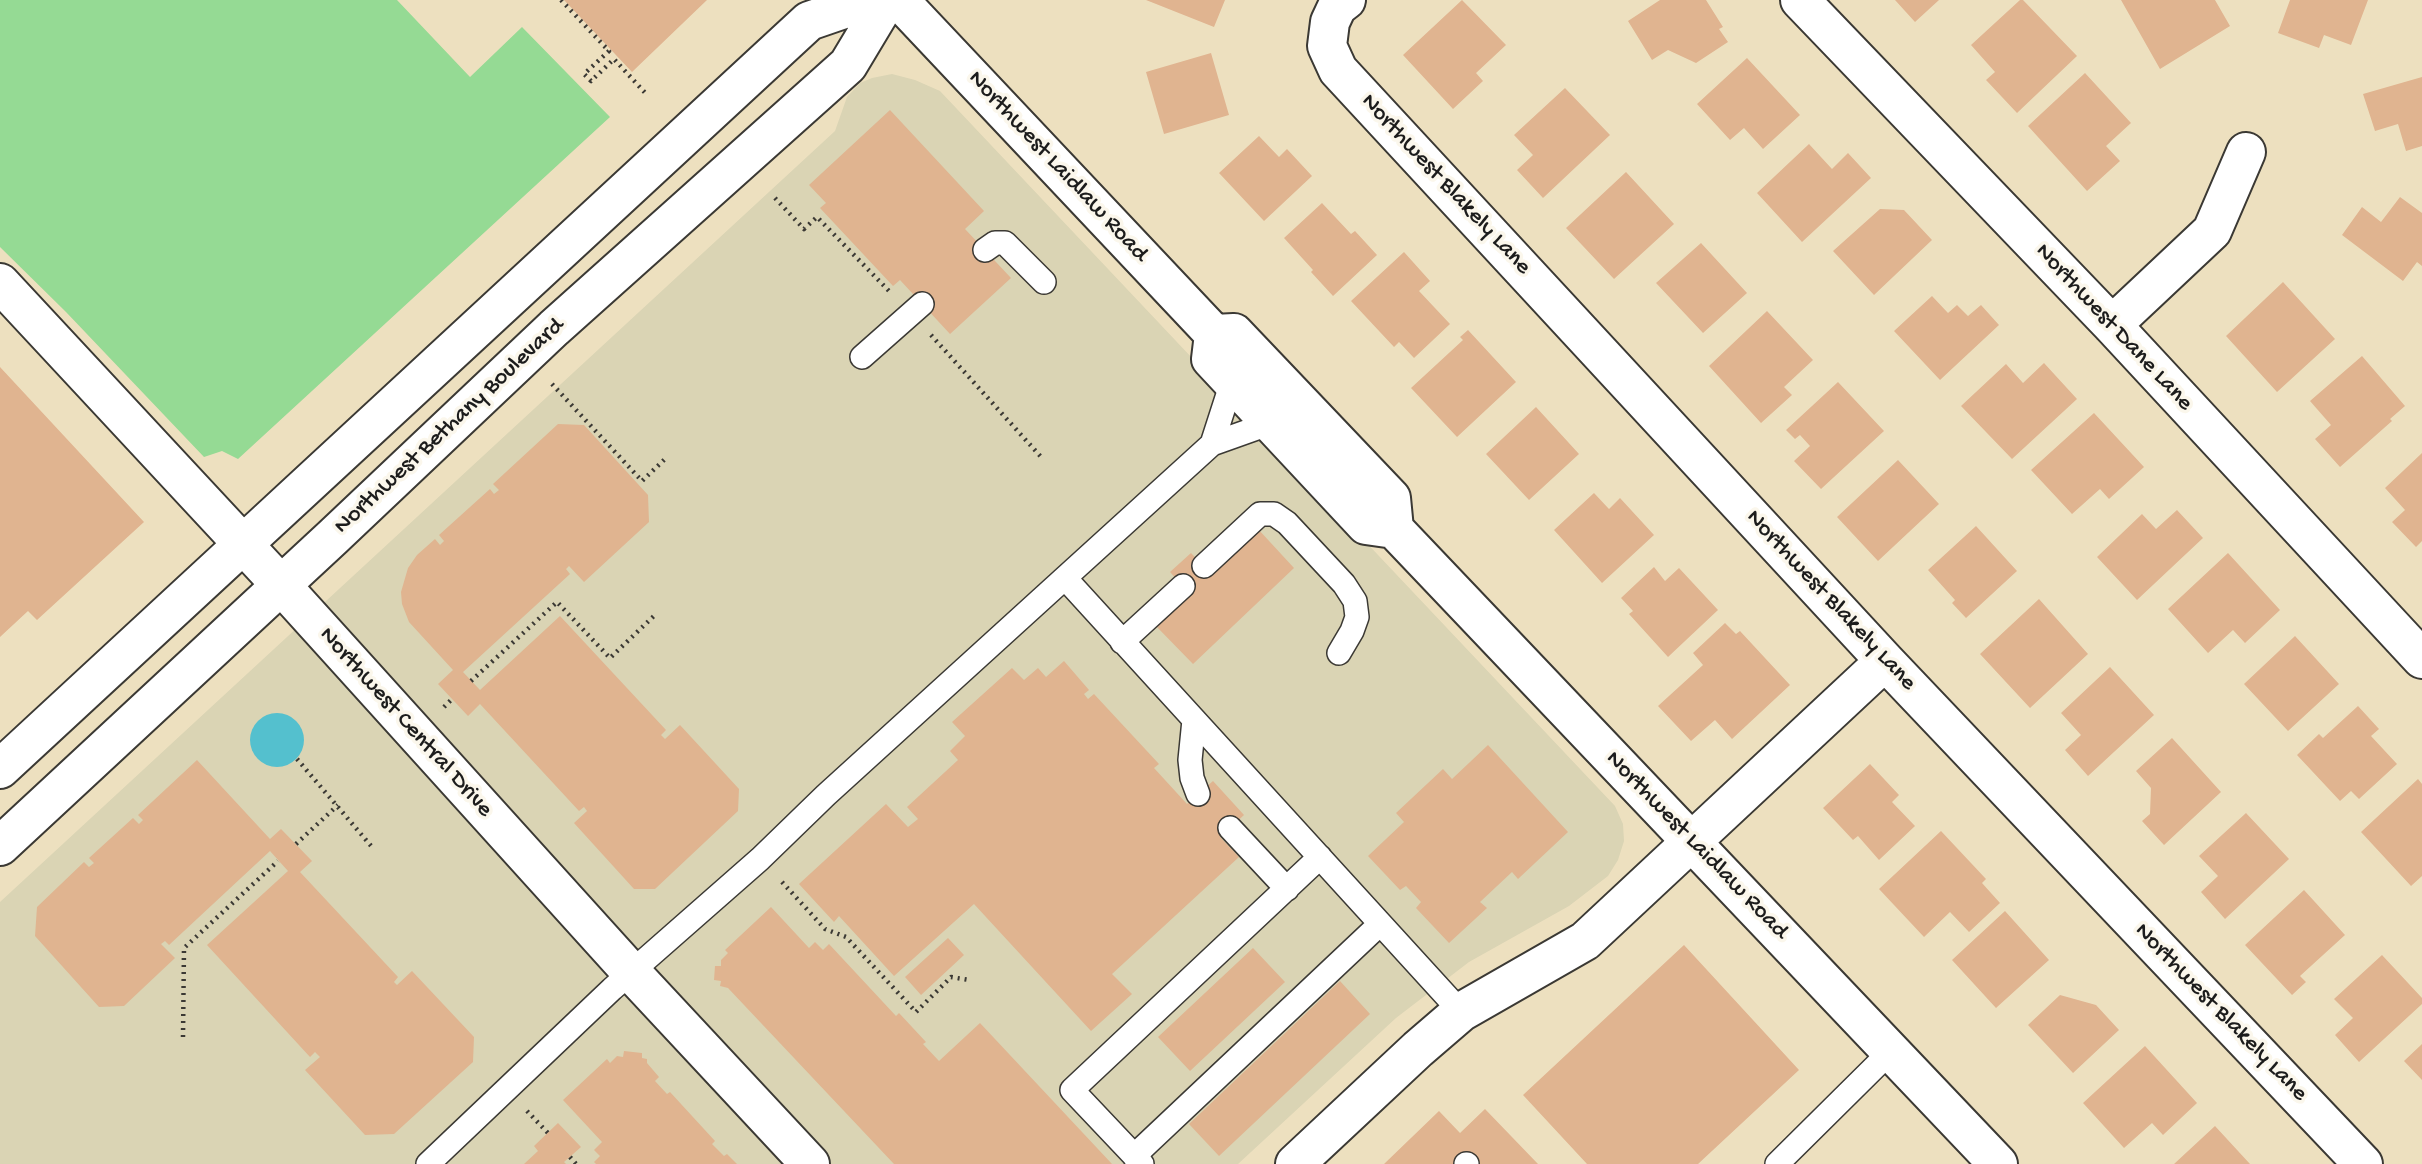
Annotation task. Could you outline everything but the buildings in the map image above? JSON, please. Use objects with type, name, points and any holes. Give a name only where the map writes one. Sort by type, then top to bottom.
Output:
[{"type":"street","points":[[0,769],[809,21],[870,0]]},
{"type":"street","name":"Northwest Bethany Boulevard","points":[[0,845],[554,328],[848,65],[887,0]]},
{"type":"street","name":"Northwest Laidlaw Road","points":[[898,0],[1214,334],[1234,333],[1391,498],[1394,529],[1998,1164]]},
{"type":"street","name":"Northwest Dane Lane","points":[[1800,0],[2416,640]]},
{"type":"street","name":"Northwest Blakely Lane","points":[[1338,11],[1327,46],[1338,70],[1885,661],[2363,1164]]},
{"type":"street","points":[[2112,326],[2212,231],[2246,152]]},
{"type":"street","name":"Northwest Central Drive","points":[[0,283],[281,585],[631,972],[810,1164]]},
{"type":"street","points":[[1214,334],[1211,359],[1366,525],[1394,529]]},
{"type":"street","points":[[1296,1164],[1461,1012],[1584,941],[1885,661]]},
{"type":"lane","points":[[985,250],[996,243],[1005,243],[1044,282]]},
{"type":"lane","points":[[862,357],[922,304]]},
{"type":"lane","points":[[1212,444],[1233,382]]},
{"type":"lane","points":[[428,1164],[631,972],[760,859],[826,795],[1212,444],[1271,424]]},
{"type":"lane","points":[[1203,566],[1260,514],[1274,514],[1287,523],[1344,584],[1355,601],[1357,617],[1339,653]]},
{"type":"lane","points":[[1065,578],[1461,1012]]},
{"type":"lane","points":[[1122,642],[1183,586]]},
{"type":"lane","points":[[1194,720],[1190,760],[1192,778],[1198,794]]},
{"type":"lane","points":[[1230,828],[1287,889]]},
{"type":"lane","points":[[1320,857],[1072,1090],[1138,1160],[1380,924]]},
{"type":"lane","points":[[1777,1164],[1891,1051]]},
{"type":"path","points":[[561,0],[609,51],[584,74],[591,81],[614,59],[648,96]]},
{"type":"path","points":[[775,198],[792,217]]},
{"type":"path","points":[[566,400],[642,481],[666,458]]},
{"type":"path","points":[[471,681],[557,602],[610,659],[657,613]]},
{"type":"path","points":[[297,759],[372,847]]},
{"type":"path","points":[[296,844],[338,805]]},
{"type":"path","points":[[183,1037],[184,948],[278,861]]},
{"type":"path","points":[[781,881],[825,929],[846,937],[916,1012],[951,977],[969,979]]},
{"type":"path","points":[[570,1157],[576,1164]]},
{"type":"shaded area","points":[[892,74],[940,91],[1615,806],[1623,824],[1624,841],[1618,860],[1608,876],[1569,906],[1469,962],[1396,1018],[1238,1164],[0,1164],[0,902],[835,131],[847,97],[860,83]]},
{"type":"green space","points":[[0,0],[397,0],[470,77],[522,27],[610,117],[238,459],[222,451],[204,457],[0,247]]},
{"type":"water","points":[[277,713],[296,721],[304,740],[296,759],[277,767],[258,759],[250,740],[258,721]]}]
